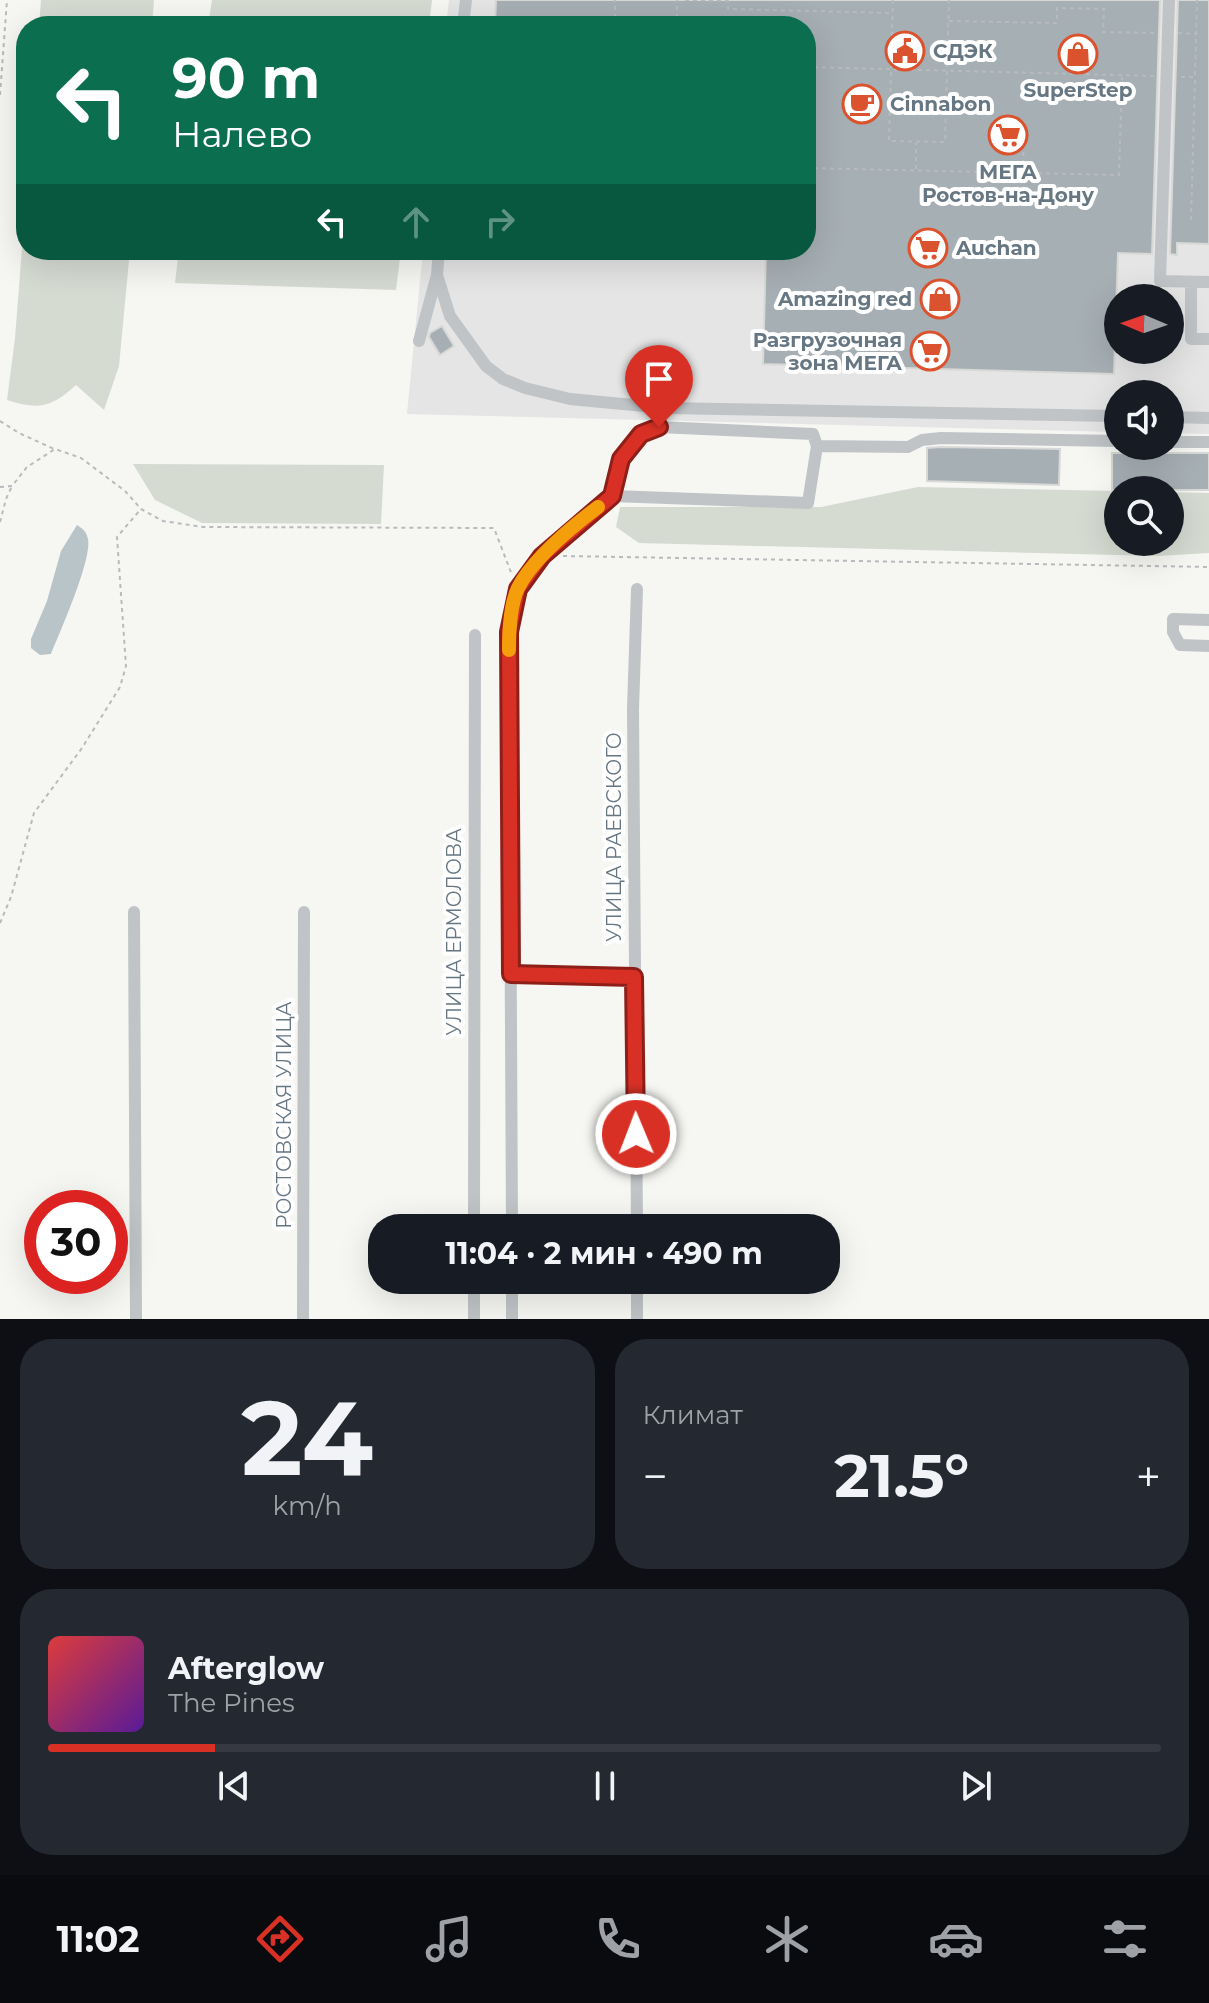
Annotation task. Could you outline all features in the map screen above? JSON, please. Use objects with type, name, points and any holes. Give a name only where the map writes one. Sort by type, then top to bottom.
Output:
[{"type":"street","points":[[1169,0],[1160,281],[1209,282]]},
{"type":"street","points":[[419,341],[438,260]]},
{"type":"street","points":[[437,275],[450,316],[486,366],[503,379],[570,399],[665,408],[1104,416]]},
{"type":"street","points":[[1191,282],[1191,339],[1209,339]]},
{"type":"street","points":[[1184,417],[1209,418]]},
{"type":"street","points":[[512,1214],[509,632],[518,589],[542,556],[612,496],[621,459],[641,434],[659,427],[813,434],[817,446],[808,503],[612,496]]},
{"type":"street","points":[[817,446],[908,447],[922,440],[941,438],[1104,441]]},
{"type":"street","points":[[1184,442],[1209,442]]},
{"type":"street","name":"УЛИЦА РАЕВСКОГО","points":[[637,589],[633,709],[637,1214]]},
{"type":"street","points":[[1209,620],[1173,619],[1173,632],[1180,645],[1209,646]]},
{"type":"street","name":"УЛИЦА ЕРМОЛОВА","points":[[474,1214],[475,635]]},
{"type":"street","points":[[134,912],[136,1319]]},
{"type":"street","name":"РОСТОВСКАЯ УЛИЦА","points":[[303,1319],[304,912]]},
{"type":"street","points":[[511,974],[634,977]]},
{"type":"street","points":[[474,1294],[474,1319]]},
{"type":"street","points":[[512,1294],[512,1319]]},
{"type":"street","points":[[637,1294],[637,1319]]},
{"type":"path","points":[[0,95],[7,0]]},
{"type":"path","points":[[685,0],[728,1],[728,9],[893,13]]},
{"type":"path","points":[[893,0],[889,141],[945,142],[949,0]]},
{"type":"path","points":[[1191,220],[1197,0]]},
{"type":"path","points":[[948,21],[1057,23],[1057,8],[1104,9],[1103,32],[1196,34]]},
{"type":"path","points":[[816,67],[1166,76]]},
{"type":"path","points":[[816,168],[1119,175],[1122,75]]},
{"type":"path","points":[[1180,77],[1195,77]]},
{"type":"path","points":[[1023,173],[1024,122]]},
{"type":"path","points":[[916,141],[916,170]]},
{"type":"path","points":[[0,421],[19,433],[81,458],[125,491],[141,509],[163,521],[203,527],[494,528],[518,589]]},
{"type":"path","points":[[0,522],[12,486],[27,467],[55,449]]},
{"type":"path","points":[[0,487],[12,486]]},
{"type":"path","points":[[0,923],[11,897],[34,813],[82,748],[120,687],[126,666],[117,537],[141,509]]},
{"type":"path","points":[[542,556],[1209,567]]},
{"type":"shaded area","points":[[41,0],[154,0],[153,16],[40,16]]},
{"type":"shaded area","points":[[212,0],[432,0],[430,16],[210,16]]},
{"type":"shaded area","name":"МЕГА Ростов-на-Дону","points":[[449,0],[1209,0],[1209,434],[1184,433],[1184,380],[1104,380],[1104,432],[407,414],[422,260],[816,260],[816,16],[447,16]]},
{"type":"shaded area","points":[[21,260],[129,260],[119,366],[104,410],[76,385],[44,405],[7,400]]},
{"type":"shaded area","points":[[178,260],[400,260],[396,290],[175,283]]},
{"type":"shaded area","points":[[133,464],[384,465],[381,524],[202,523],[155,500]]},
{"type":"shaded area","points":[[918,487],[1104,491],[1104,555],[639,543],[616,527],[620,507],[821,507]]},
{"type":"shaded area","points":[[1184,492],[1209,493],[1209,553],[1184,554]]},
{"type":"shaded area","points":[[77,525],[84,530],[88,539],[85,563],[51,654],[40,655],[31,648],[31,639],[47,601],[61,551]]},
{"type":"building","name":"МЕГА Ростов-на-Дону","points":[[496,0],[1160,0],[1152,254],[1118,253],[1117,284],[1104,284],[1104,364],[1114,364],[1114,374],[763,364],[766,260],[816,260],[816,16],[495,16]]},
{"type":"building","points":[[1178,0],[1209,0],[1209,244],[1177,243],[1177,255],[1170,254]]},
{"type":"building","points":[[442,326],[454,346],[440,355],[429,337],[430,333]]},
{"type":"building","points":[[927,448],[1060,449],[1059,485],[927,481]]},
{"type":"building","points":[[1184,453],[1209,453],[1209,490],[1184,490],[1184,476],[1112,476],[1112,460],[1184,460]]},
{"type":"slow traffic","points":[[509,650],[509,632],[518,589],[542,556],[598,507]]},
{"type":"place","name":"СДЭК","points":[[905,51]]},
{"type":"place","name":"SuperStep","points":[[1078,54]]},
{"type":"place","name":"Cinnabon","points":[[862,104]]},
{"type":"place","name":"МЕГА Ростов-на-Дону","points":[[1008,135]]},
{"type":"place","name":"Auchan","points":[[928,248]]},
{"type":"place","name":"Amazing red","points":[[940,299]]},
{"type":"place","name":"Разгрузочная зона МЕГА","points":[[930,351]]},
{"type":"route","points":[[636,1134],[634,977],[511,974],[509,632],[518,589],[542,556],[612,496],[621,459],[641,434],[659,427]]}]
